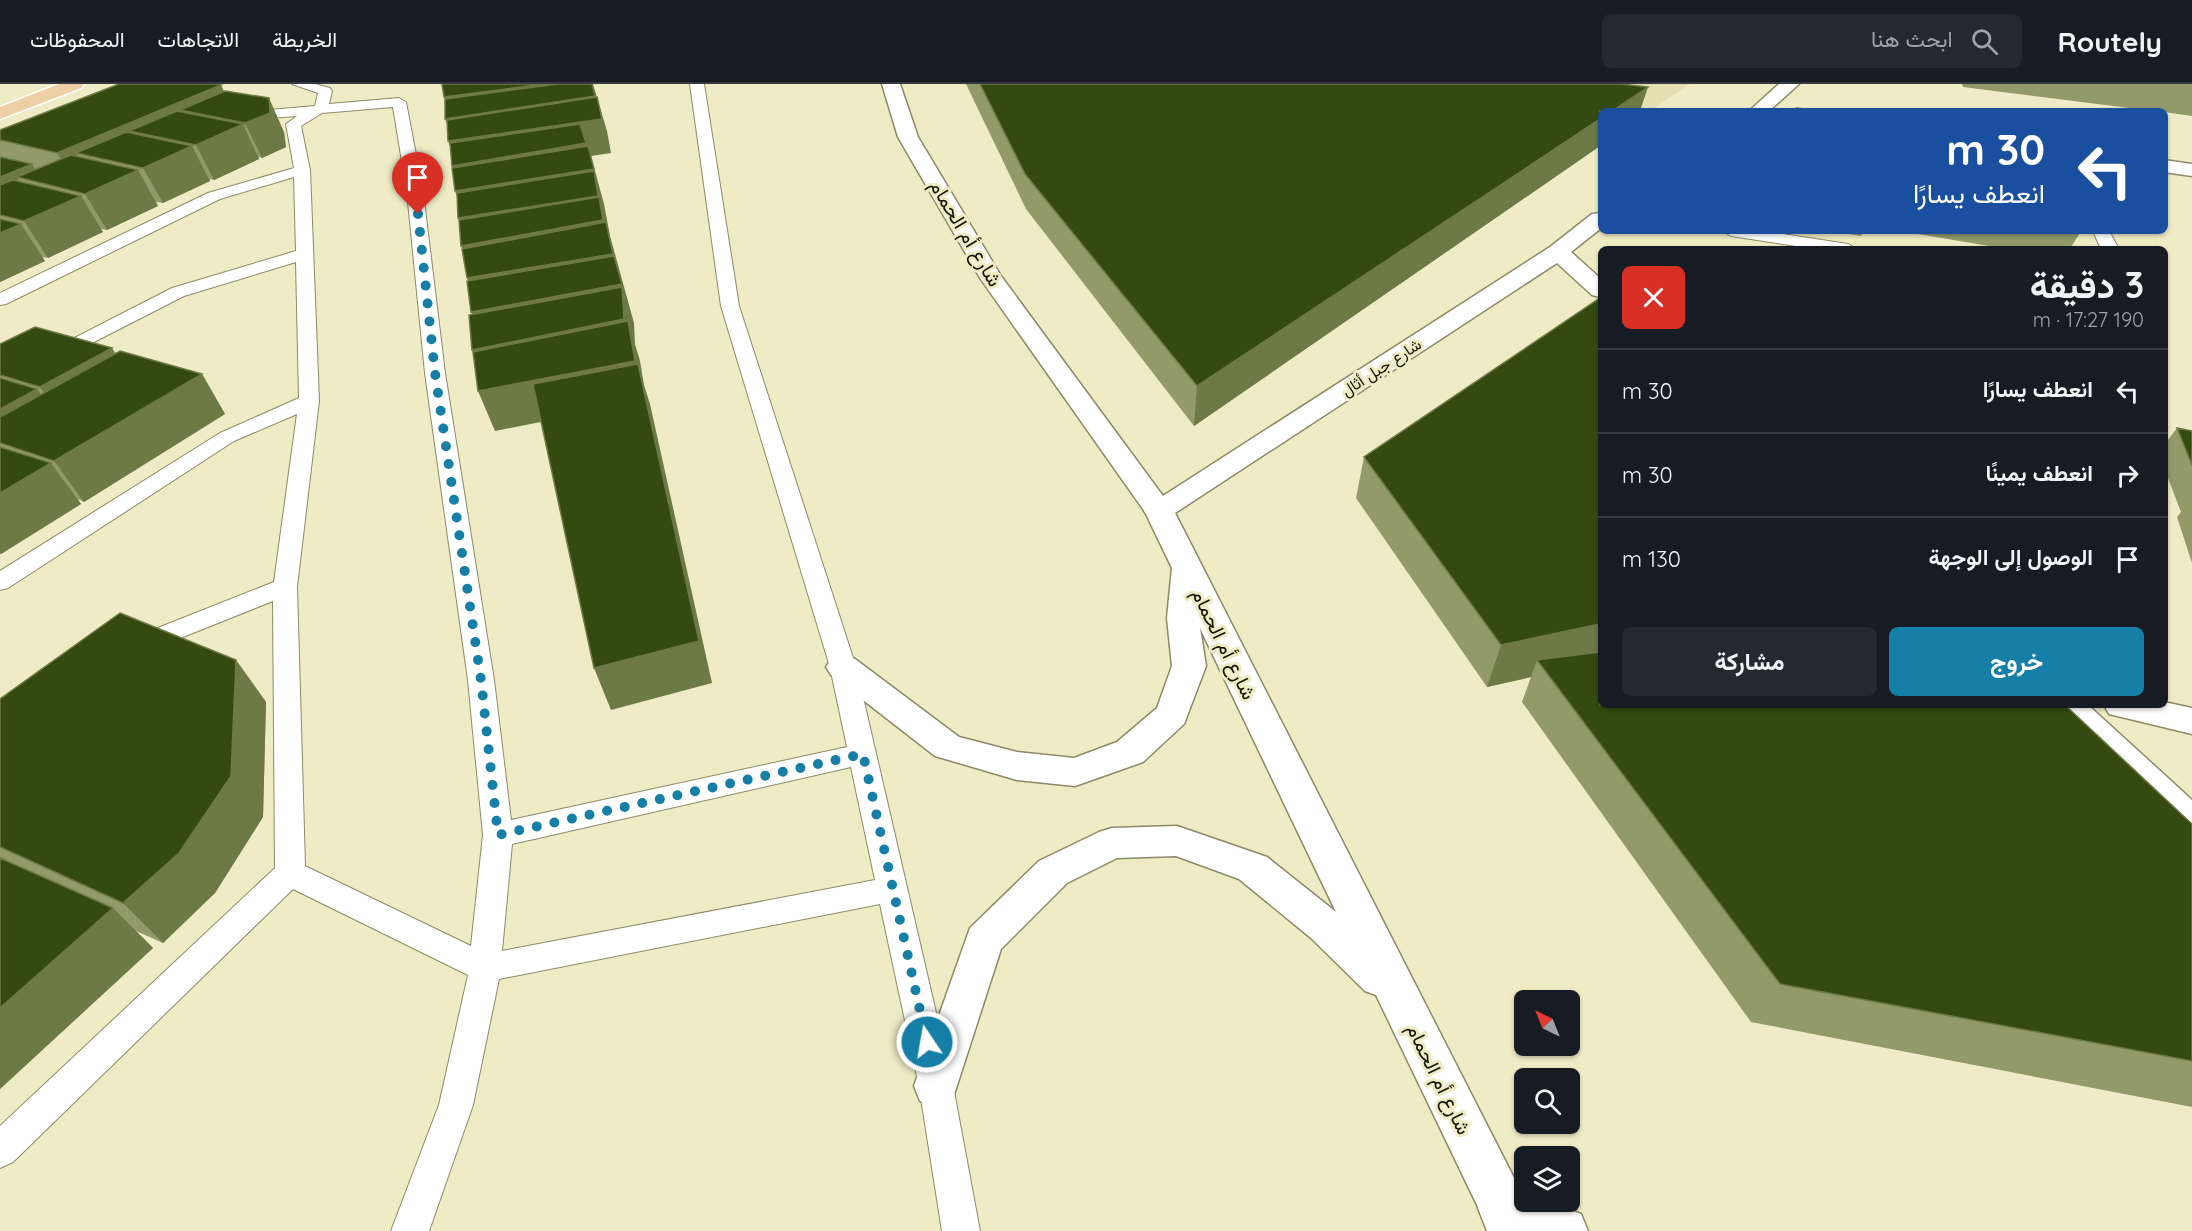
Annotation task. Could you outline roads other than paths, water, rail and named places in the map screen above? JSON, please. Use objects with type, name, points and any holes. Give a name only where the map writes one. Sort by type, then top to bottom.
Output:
[{"type":"main road","points":[[0,113],[75,84]]},
{"type":"main road","name":"شارع أم الحمام","points":[[891,84],[908,137],[991,278],[1159,511],[1507,1219]]},
{"type":"main road","points":[[1761,108],[1790,84]]},
{"type":"main road","points":[[2168,167],[2192,170]]},
{"type":"main road","name":"شارع جبل أثال","points":[[1159,511],[1558,252],[1598,221]]},
{"type":"main road","points":[[1558,252],[1598,288]]},
{"type":"main road","points":[[843,666],[948,747],[1017,766],[1075,772],[1130,752],[1172,715],[1189,666],[1184,618],[1186,568]]},
{"type":"main road","points":[[2069,708],[2192,823]]},
{"type":"main road","points":[[2134,708],[2192,721]]},
{"type":"main road","points":[[936,1086],[984,940],[1053,872],[1112,843],[1177,841],[1253,868],[1325,926],[1397,994]]},
{"type":"main road","points":[[1507,1219],[1564,1231]]},
{"type":"lane","points":[[0,1150],[290,873],[285,587],[309,401],[302,170],[293,124],[321,108],[325,91],[299,84]]},
{"type":"lane","points":[[697,84],[730,306],[843,666],[936,1086],[961,1231]]},
{"type":"lane","points":[[224,106],[269,114],[399,102],[415,192],[435,373],[479,669],[498,835],[485,968],[456,1104],[410,1231]]},
{"type":"lane","points":[[0,300],[214,196],[302,170]]},
{"type":"lane","points":[[1750,234],[1828,246]]},
{"type":"lane","points":[[0,384],[178,292],[306,254]]},
{"type":"lane","points":[[0,582],[227,437],[309,401]]},
{"type":"lane","points":[[122,662],[150,641],[285,587]]},
{"type":"lane","points":[[498,835],[863,754]]},
{"type":"lane","points":[[290,873],[485,968],[894,890]]}]
